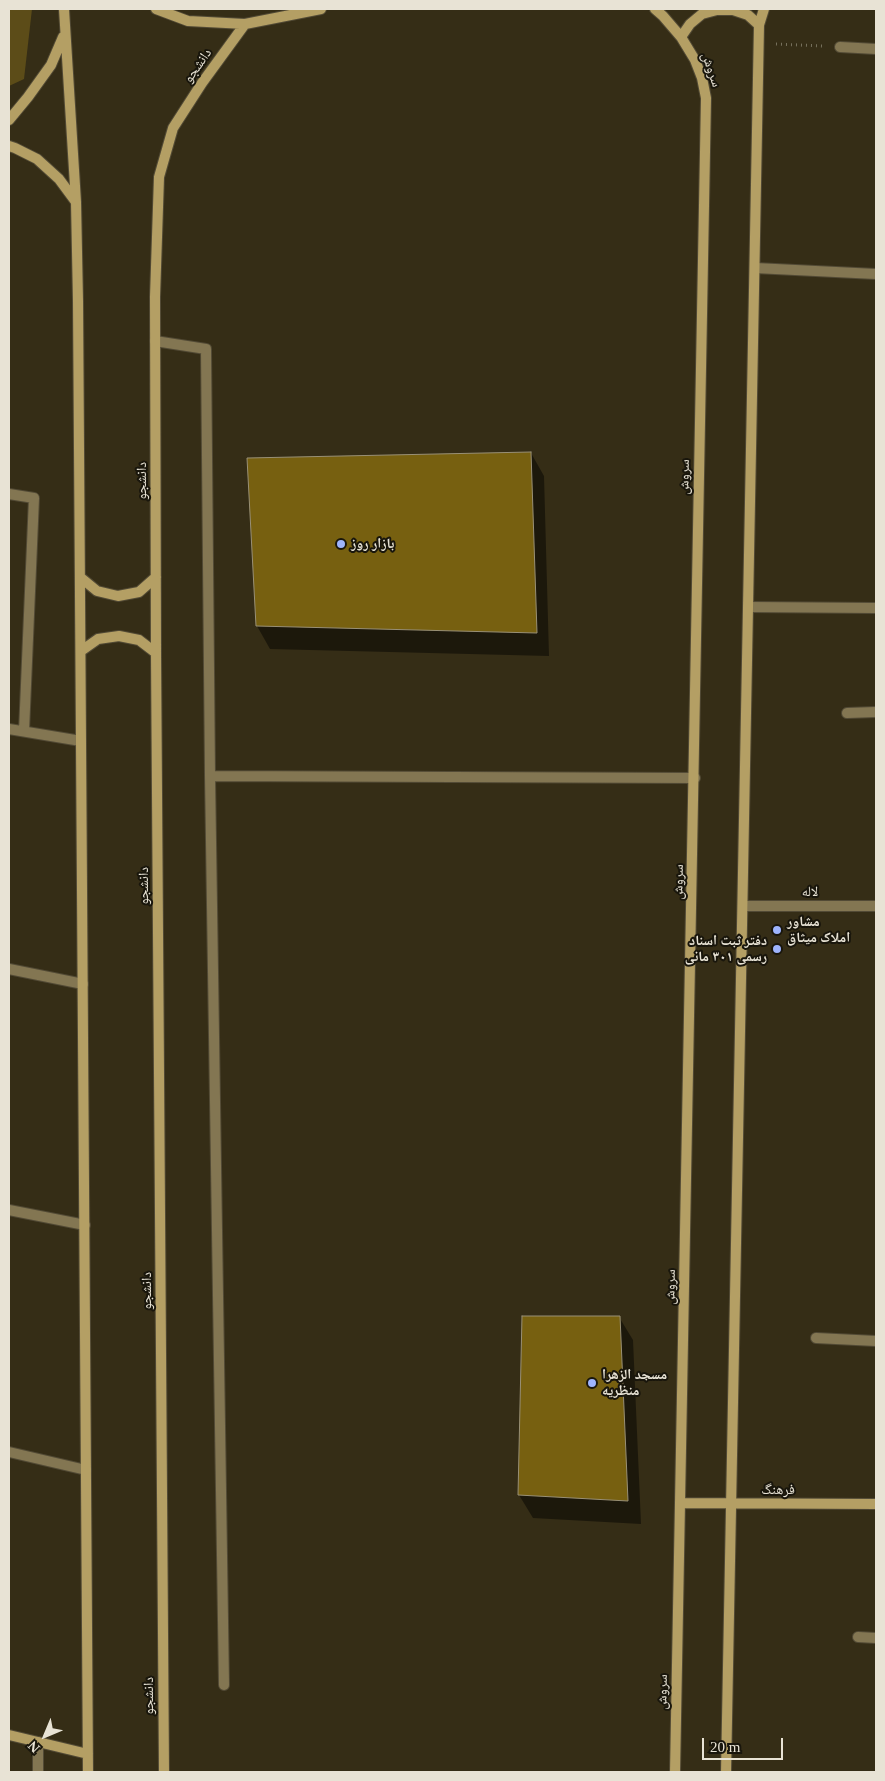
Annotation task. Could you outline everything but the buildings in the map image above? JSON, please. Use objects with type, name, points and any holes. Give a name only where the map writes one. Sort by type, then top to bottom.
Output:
[{"type":"street","points":[[64,9],[64,34],[76,202],[88,1772]]},
{"type":"street","points":[[156,9],[188,22],[245,24],[321,9]]},
{"type":"street","name":"سروش","points":[[655,9],[681,37],[695,60],[702,78],[706,98],[695,778],[675,1772]]},
{"type":"street","points":[[726,1772],[759,25],[764,9]]},
{"type":"street","points":[[681,37],[690,24],[702,14],[717,10],[733,10],[748,16],[759,25]]},
{"type":"street","name":"دانشجو","points":[[164,1772],[155,341],[159,177],[173,128],[202,83],[245,24]]},
{"type":"street","points":[[9,120],[51,65],[64,34]]},
{"type":"street","points":[[840,47],[876,48]]},
{"type":"street","points":[[9,146],[36,159],[59,179],[76,202]]},
{"type":"street","points":[[755,268],[876,274]]},
{"type":"street","points":[[155,341],[206,349],[210,776],[224,1685]]},
{"type":"street","points":[[9,494],[34,498],[24,731]]},
{"type":"street","points":[[80,577],[97,591],[118,596],[139,592],[156,577]]},
{"type":"street","points":[[748,607],[876,608]]},
{"type":"street","points":[[80,651],[98,639],[119,636],[139,640],[156,653]]},
{"type":"street","points":[[847,713],[876,712]]},
{"type":"street","points":[[9,729],[81,741]]},
{"type":"street","points":[[210,776],[695,778]]},
{"type":"street","name":"لاله","points":[[743,906],[876,906]]},
{"type":"street","points":[[9,969],[83,984]]},
{"type":"street","points":[[9,1210],[85,1225]]},
{"type":"street","points":[[816,1338],[876,1340]]},
{"type":"street","points":[[9,1452],[86,1470]]},
{"type":"street","name":"فرهنگ","points":[[680,1503],[876,1504]]},
{"type":"street","points":[[858,1637],[876,1638]]},
{"type":"street","points":[[9,1734],[88,1754]]},
{"type":"street","points":[[38,1742],[38,1772]]},
{"type":"path","points":[[759,43],[840,47]]},
{"type":"shaded area","points":[[9,9],[32,9],[24,79],[9,86]]},
{"type":"place","name":"بازار روز","points":[[341,544]]},
{"type":"place","name":"مشاور املاک میثاق","points":[[777,930]]},
{"type":"place","name":"دفتر ثبت اسناد رسمی ۳۰۱ مانی","points":[[777,949]]},
{"type":"place","name":"مسجد الزهرا منظریه","points":[[592,1383]]}]
